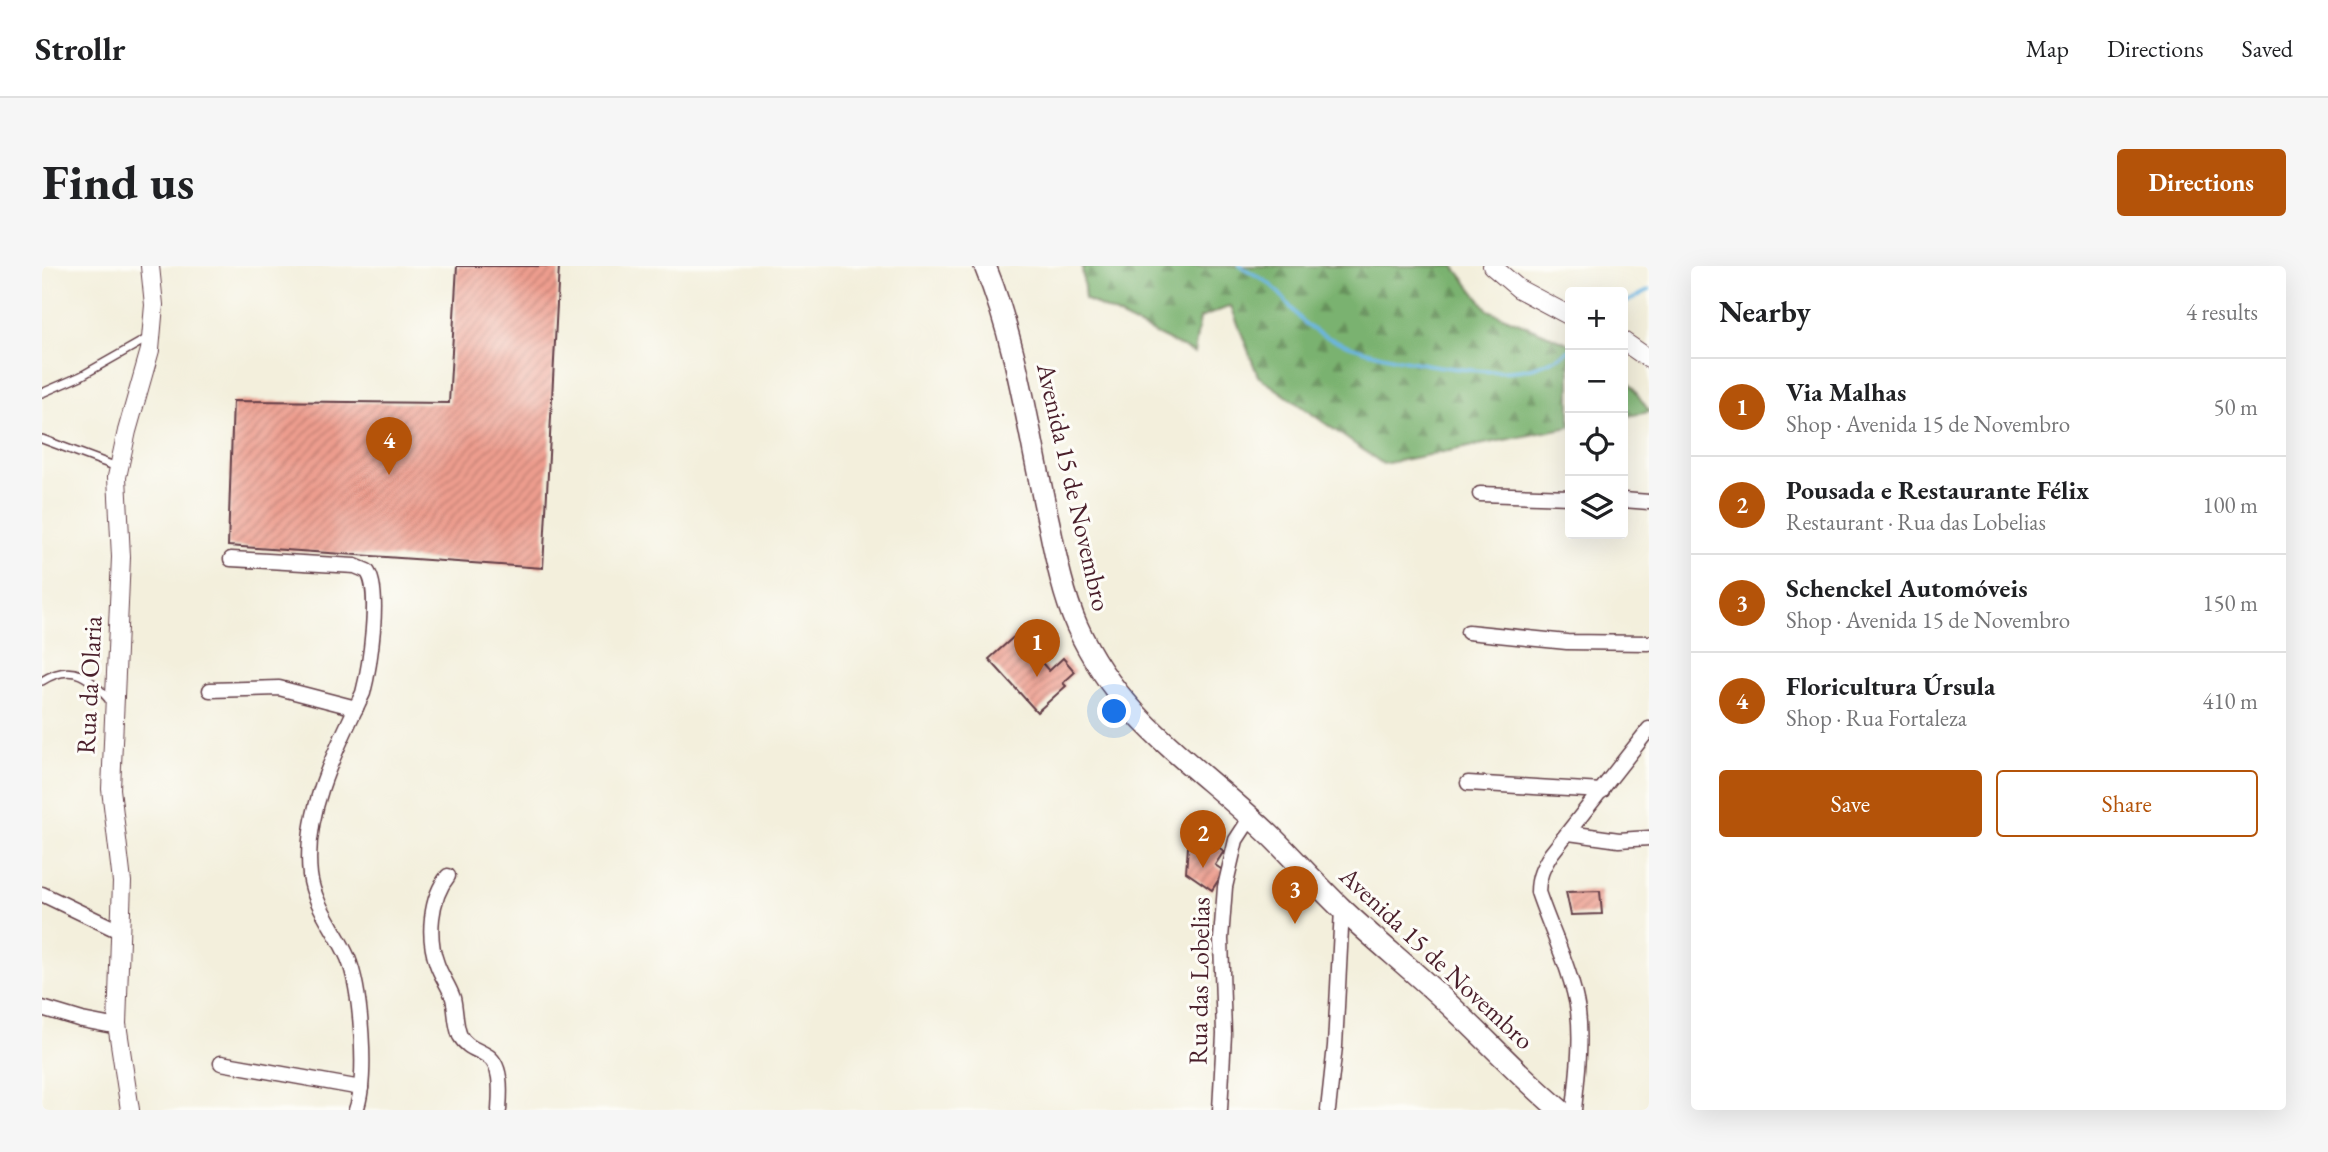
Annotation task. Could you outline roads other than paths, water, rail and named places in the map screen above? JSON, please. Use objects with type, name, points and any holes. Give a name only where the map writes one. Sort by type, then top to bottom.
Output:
[{"type":"main road","name":"Avenida 15 de Novembro","points":[[985,266],[999,300],[1016,362],[1045,510],[1072,613],[1094,661],[1108,682],[1140,720],[1166,745],[1251,817],[1342,909],[1396,954],[1458,1012],[1506,1063],[1560,1110]]},
{"type":"street","name":"Rua da Olaria","points":[[130,1110],[118,1027],[122,882],[111,789],[121,557],[118,467],[152,336],[154,305],[150,266]]},
{"type":"street","points":[[1492,266],[1519,289],[1565,313]]},
{"type":"street","points":[[1628,344],[1649,359]]},
{"type":"street","points":[[1480,494],[1565,497]]},
{"type":"street","points":[[1628,500],[1649,502]]},
{"type":"street","points":[[231,559],[346,565],[366,570],[373,583],[373,627],[366,681],[323,786],[311,832],[309,855],[315,895],[353,974],[361,1041],[361,1088],[356,1110]]},
{"type":"street","points":[[1468,632],[1566,642],[1649,643]]},
{"type":"street","points":[[210,691],[279,688],[356,708]]},
{"type":"street","points":[[1573,1110],[1578,1068],[1578,1011],[1570,980],[1538,892],[1540,872],[1649,729]]},
{"type":"street","points":[[1468,783],[1602,790]]},
{"type":"street","name":"Rua das Lobelias","points":[[1220,1110],[1224,1034],[1220,967],[1224,887],[1236,840],[1251,817]]},
{"type":"street","points":[[1569,833],[1619,840],[1649,838]]},
{"type":"street","points":[[448,876],[437,892],[434,905],[434,954],[451,994],[460,1035],[471,1047],[493,1061],[500,1085],[499,1110]]},
{"type":"street","points":[[42,894],[121,932]]},
{"type":"street","points":[[1328,1110],[1335,1046],[1342,909]]},
{"type":"street","points":[[42,1008],[118,1027]]},
{"type":"street","points":[[221,1063],[361,1088]]},
{"type":"lane","points":[[42,393],[81,376],[152,336]]},
{"type":"lane","points":[[42,439],[118,467]]},
{"type":"lane","points":[[42,681],[63,671],[74,672],[94,684],[113,705]]},
{"type":"waterway","points":[[1240,266],[1272,286],[1308,326],[1326,337],[1379,355],[1443,367],[1500,371],[1534,367],[1565,353]]},
{"type":"waterway","points":[[1628,301],[1649,290]]},
{"type":"place","name":"Floricultura Úrsula","points":[[389,475]]},
{"type":"place","name":"Via Malhas","points":[[1037,677]]},
{"type":"place","name":"Pousada e Restaurante Félix","points":[[1203,868]]},
{"type":"place","name":"Schenckel Automóveis","points":[[1295,924]]}]
